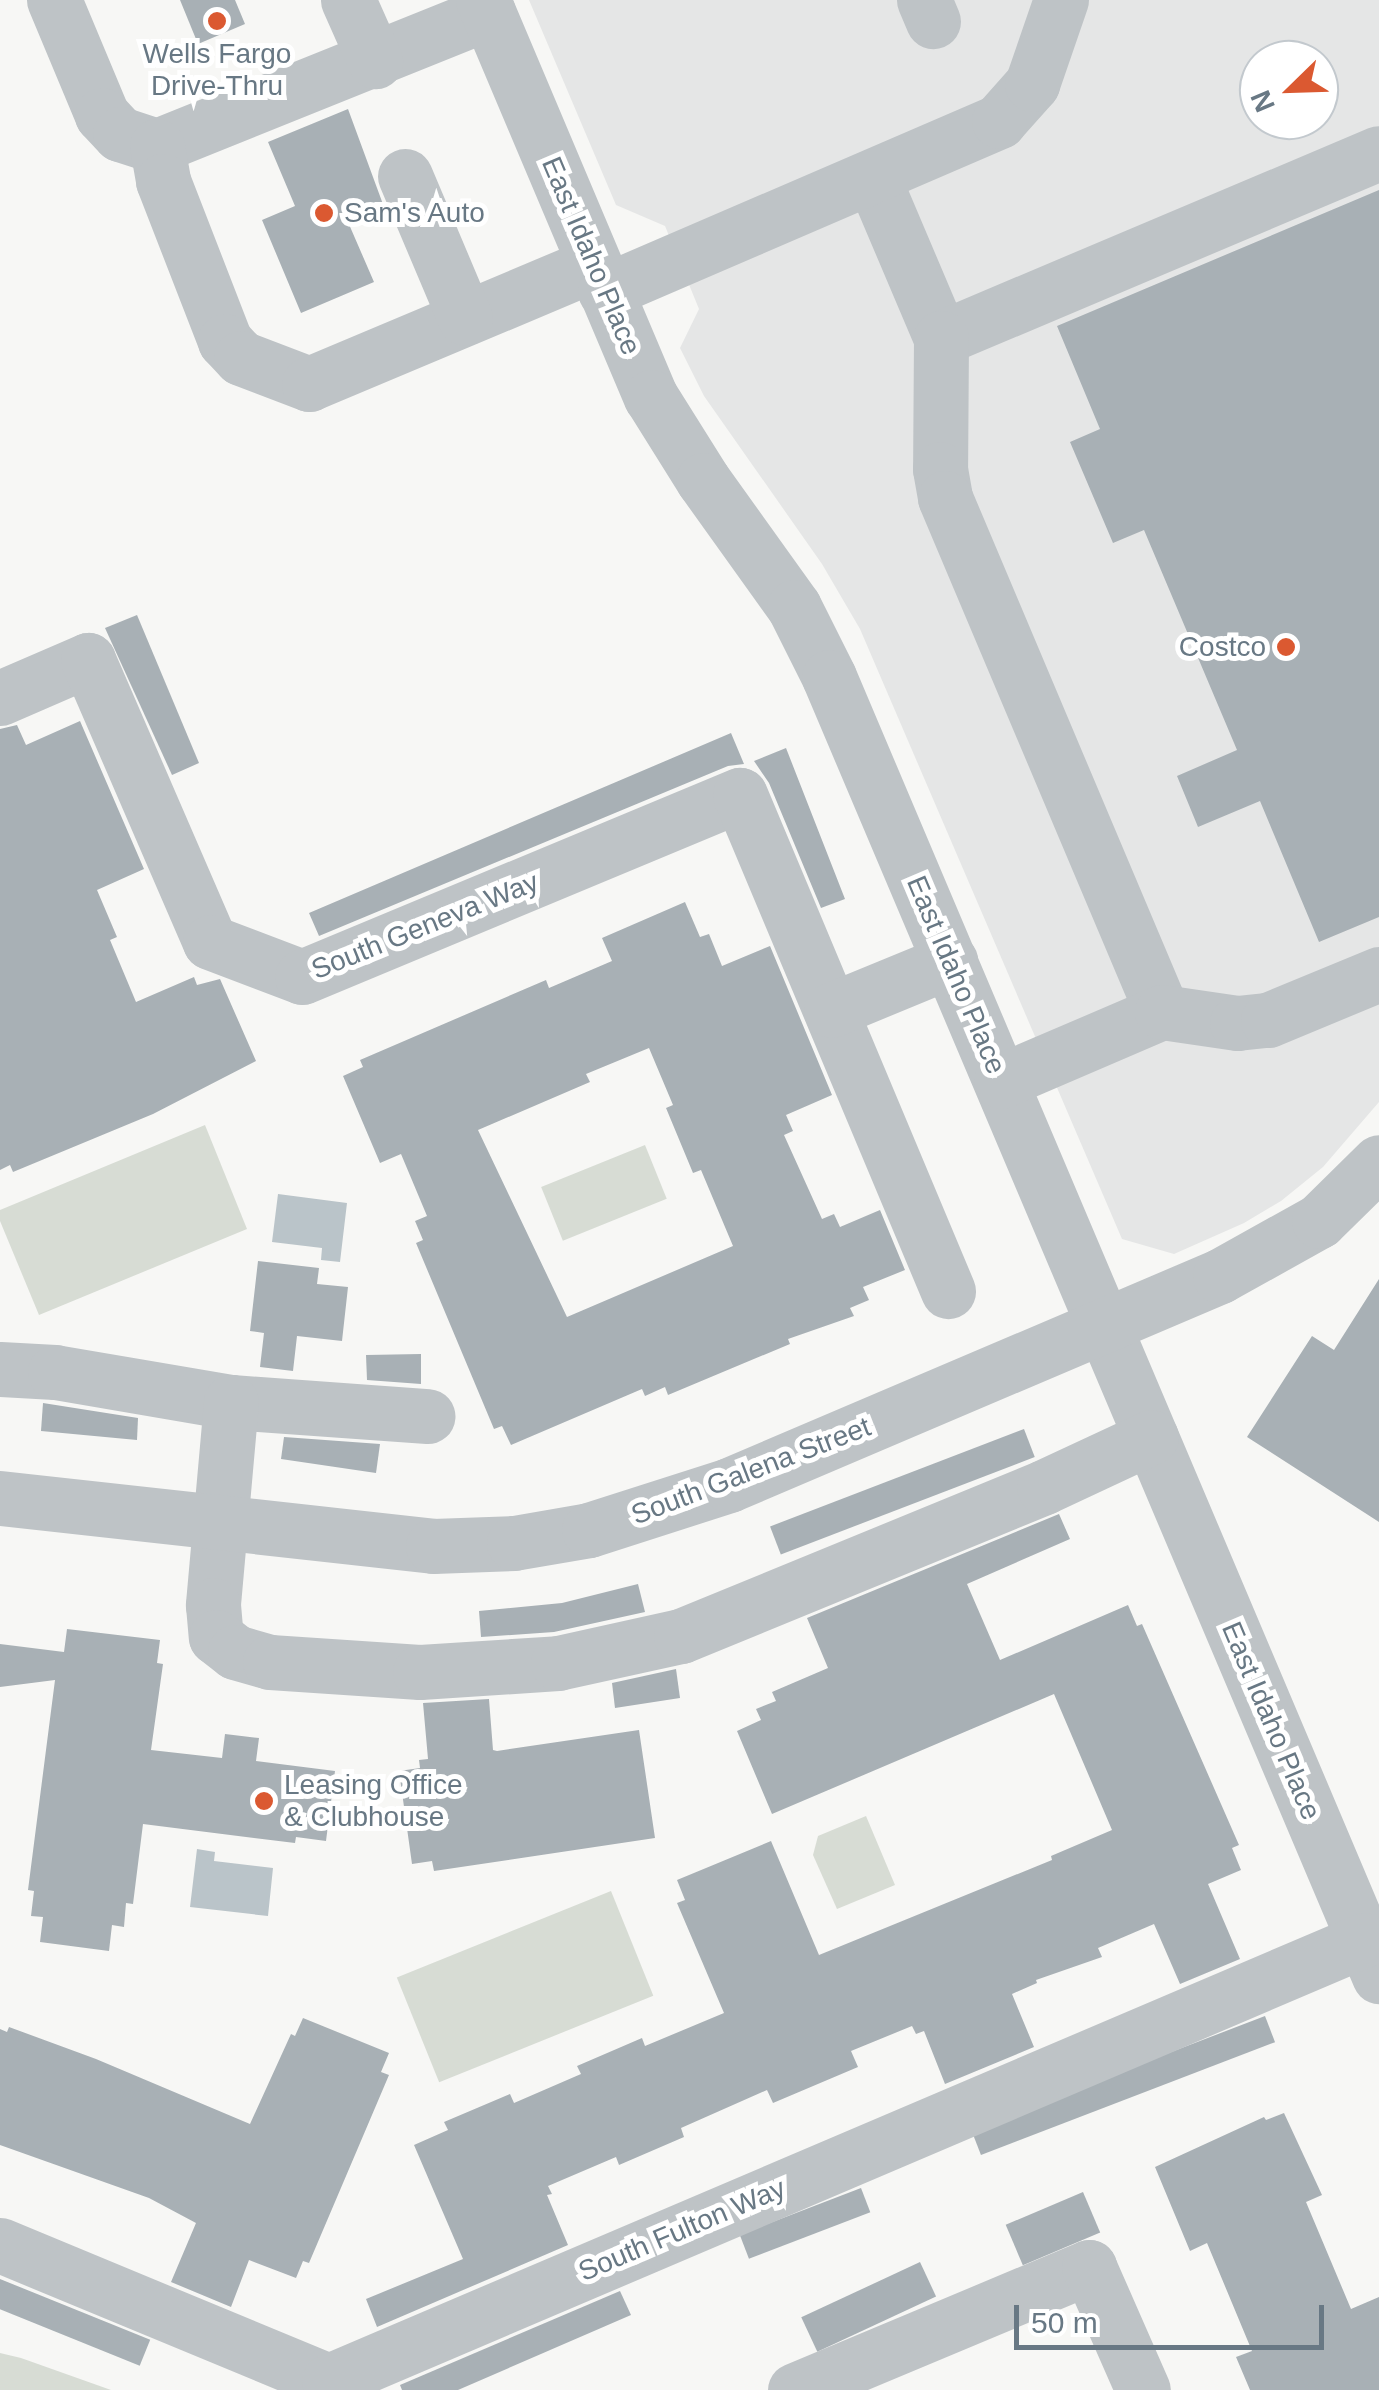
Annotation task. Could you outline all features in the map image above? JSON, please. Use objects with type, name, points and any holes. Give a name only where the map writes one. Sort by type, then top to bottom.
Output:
[{"type":"street","points":[[54,0],[102,115],[120,134],[158,146],[376,61],[486,6]]},
{"type":"street","points":[[348,0],[376,61]]},
{"type":"street","points":[[158,146],[164,181],[225,341],[241,358],[309,384],[465,318],[600,278],[872,178],[1008,115],[1036,74],[1061,0]]},
{"type":"street","name":"East Idaho Place","points":[[486,6],[600,278],[671,431],[774,575],[813,644],[1106,1326],[1371,1959]]},
{"type":"street","points":[[942,338],[1379,153]]},
{"type":"street","points":[[405,176],[465,318]]},
{"type":"street","points":[[872,178],[942,338],[940,469],[944,498],[1162,1012]]},
{"type":"street","name":"South Geneva Way","points":[[0,698],[88,660],[210,942],[302,977],[740,795],[948,1291]]},
{"type":"street","points":[[832,1010],[950,960]]},
{"type":"street","points":[[1001,1081],[1162,1012],[1236,1023],[1268,1020],[1379,974]]},
{"type":"street","name":"South Galena Street","points":[[0,1498],[219,1526],[433,1546],[514,1542],[588,1530],[694,1498],[1106,1326],[1278,1248],[1319,1221],[1379,1162]]},
{"type":"street","points":[[0,1369],[56,1372],[231,1402],[428,1416]]},
{"type":"street","points":[[231,1402],[212,1615],[216,1637],[235,1652],[270,1662],[420,1672],[502,1669],[592,1658],[682,1636],[1044,1488],[1151,1437]]},
{"type":"street","name":"South Fulton Way","points":[[0,2246],[330,2381],[1371,1959]]},
{"type":"street","points":[[795,2390],[1090,2267],[1142,2390]]},
{"type":"shaded area","points":[[529,0],[1379,0],[1379,1102],[1323,1167],[1281,1201],[1244,1223],[1174,1254],[1122,1239],[860,629],[822,564],[704,396],[680,348],[699,309],[665,226],[616,205]]},
{"type":"shaded area","points":[[205,1125],[247,1229],[39,1315],[0,1221],[0,1210]]},
{"type":"shaded area","points":[[645,1145],[667,1199],[563,1241],[541,1187]]},
{"type":"shaded area","points":[[278,1194],[347,1203],[340,1262],[321,1260],[322,1248],[272,1242]]},
{"type":"shaded area","points":[[866,1816],[895,1885],[837,1909],[813,1855],[818,1836]]},
{"type":"shaded area","points":[[197,1849],[215,1852],[214,1861],[273,1868],[268,1916],[190,1907]]},
{"type":"shaded area","points":[[611,1891],[653,1996],[439,2082],[397,1978]]},
{"type":"shaded area","points":[[0,2353],[21,2358],[111,2390],[0,2390]]},
{"type":"building","name":"Wells Fargo Drive-Thru","points":[[180,0],[235,0],[245,24],[198,44]]},
{"type":"building","name":"Sam's Auto","points":[[348,109],[384,207],[348,222],[374,282],[301,313],[262,220],[295,206],[268,142]]},
{"type":"building","name":"Costco","points":[[1379,190],[1379,917],[1319,942],[1260,801],[1198,827],[1177,776],[1237,750],[1144,530],[1113,543],[1070,442],[1100,429],[1057,326]]},
{"type":"building","points":[[137,615],[199,763],[172,775],[105,628]]},
{"type":"building","points":[[80,721],[144,869],[97,890],[117,937],[110,940],[136,1002],[194,977],[197,985],[220,979],[256,1061],[153,1114],[13,1172],[10,1165],[0,1170],[0,729],[17,725],[26,745]]},
{"type":"building","points":[[731,733],[744,764],[728,766],[319,936],[309,913]]},
{"type":"building","points":[[786,748],[845,899],[821,908],[769,783],[754,761]]},
{"type":"building","points":[[685,902],[700,937],[709,934],[722,966],[770,946],[832,1095],[786,1115],[793,1131],[784,1135],[822,1219],[834,1214],[840,1227],[880,1210],[905,1270],[863,1287],[869,1300],[850,1308],[854,1316],[788,1339],[790,1344],[668,1395],[665,1387],[645,1396],[642,1389],[511,1445],[502,1426],[494,1429],[416,1243],[423,1240],[415,1221],[427,1216],[401,1154],[380,1163],[343,1076],[363,1067],[360,1060],[546,980],[549,988],[612,961],[602,938]],"holes":[[[649,1048],[673,1105],[666,1108],[693,1173],[701,1170],[733,1246],[567,1317],[478,1130],[590,1082],[586,1074]]]},
{"type":"building","points":[[258,1261],[319,1268],[317,1284],[348,1287],[342,1341],[297,1336],[293,1371],[260,1367],[264,1333],[250,1331]]},
{"type":"building","points":[[1379,1279],[1379,1522],[1247,1437],[1312,1336],[1334,1350]]},
{"type":"building","points":[[421,1354],[421,1384],[367,1380],[366,1355]]},
{"type":"building","points":[[43,1403],[138,1418],[137,1440],[41,1431]]},
{"type":"building","points":[[1024,1429],[1035,1457],[781,1554],[770,1526]]},
{"type":"building","points":[[284,1437],[380,1444],[376,1473],[281,1459]]},
{"type":"building","points":[[1059,1514],[1070,1539],[967,1584],[1000,1660],[1128,1605],[1137,1626],[1142,1624],[1239,1845],[1232,1848],[1241,1870],[1208,1884],[1240,1959],[1180,1984],[1154,1924],[1098,1948],[1102,1957],[1036,1980],[1037,1983],[1012,1994],[1034,2047],[945,2084],[924,2031],[916,2034],[912,2026],[851,2051],[858,2067],[773,2103],[767,2090],[681,2128],[684,2137],[619,2165],[616,2157],[548,2186],[552,2194],[547,2195],[568,2245],[377,2327],[366,2299],[463,2259],[414,2145],[448,2130],[444,2122],[510,2094],[514,2103],[581,2074],[577,2066],[642,2038],[645,2046],[724,2013],[677,1903],[685,1900],[677,1880],[771,1841],[819,1955],[1052,1860],[1051,1856],[1112,1830],[1054,1694],[772,1814],[737,1731],[761,1720],[756,1709],[776,1701],[772,1692],[828,1668],[807,1618]]},
{"type":"building","points":[[638,1584],[645,1612],[554,1632],[481,1637],[479,1611],[562,1603]]},
{"type":"building","points":[[67,1629],[160,1640],[157,1663],[163,1664],[151,1750],[222,1758],[225,1734],[259,1738],[256,1761],[335,1771],[326,1841],[296,1837],[295,1843],[143,1824],[133,1904],[126,1903],[124,1927],[112,1925],[109,1951],[40,1942],[43,1917],[31,1916],[34,1891],[28,1890],[55,1680],[0,1687],[0,1644],[64,1652]]},
{"type":"building","points":[[676,1669],[680,1698],[615,1708],[612,1683]]},
{"type":"building","points":[[489,1699],[493,1750],[497,1751],[639,1730],[655,1838],[434,1871],[432,1861],[412,1864],[399,1771],[420,1768],[419,1760],[428,1759],[423,1703]]},
{"type":"building","points":[[1265,2016],[1275,2042],[981,2155],[971,2129]]},
{"type":"building","points":[[303,2018],[389,2053],[381,2072],[389,2075],[309,2263],[303,2261],[296,2278],[249,2260],[231,2307],[171,2282],[196,2223],[149,2198],[0,2145],[0,2029],[7,2032],[9,2027],[96,2059],[250,2124],[291,2034],[295,2036]]},
{"type":"building","points":[[1284,2113],[1322,2195],[1306,2202],[1351,2309],[1379,2297],[1379,2390],[1250,2390],[1236,2357],[1252,2351],[1207,2243],[1190,2251],[1155,2167],[1264,2117],[1266,2120]]},
{"type":"building","points":[[861,2188],[870,2212],[749,2259],[740,2235]]},
{"type":"building","points":[[1083,2192],[1100,2233],[1023,2265],[1006,2225]]},
{"type":"building","points":[[920,2262],[936,2296],[817,2352],[801,2317]]},
{"type":"building","points":[[0,2279],[150,2340],[140,2366],[0,2309]]},
{"type":"building","points":[[620,2291],[631,2315],[458,2390],[402,2390],[400,2385]]},
{"type":"place","name":"Wells Fargo Drive-Thru","points":[[217,21]]},
{"type":"place","name":"Sam's Auto","points":[[324,213]]},
{"type":"place","name":"Costco","points":[[1286,647]]},
{"type":"place","name":"Leasing Office & Clubhouse","points":[[264,1801]]}]
